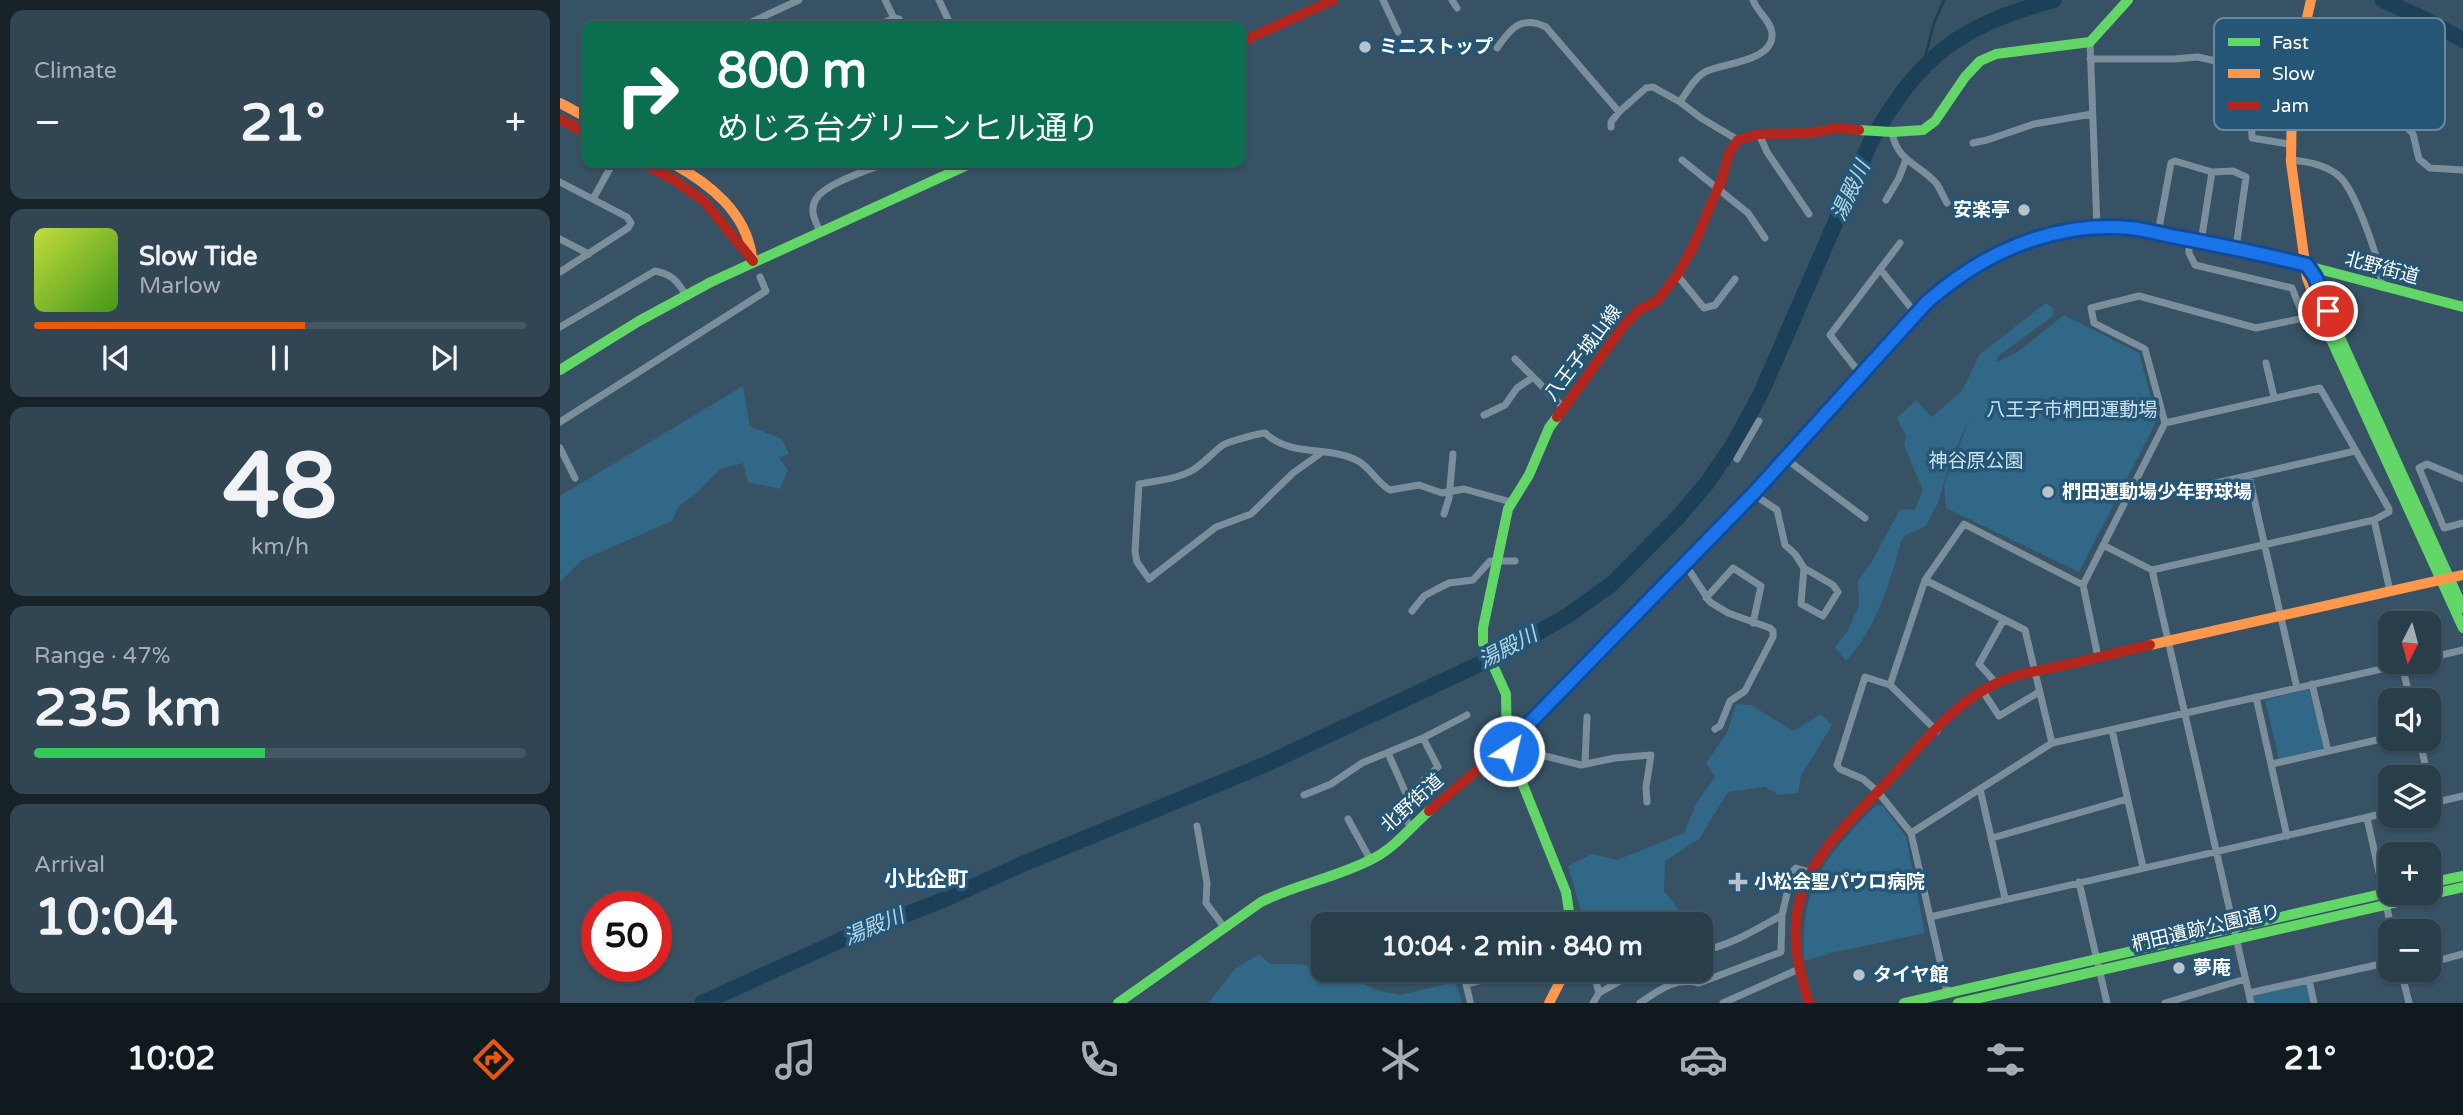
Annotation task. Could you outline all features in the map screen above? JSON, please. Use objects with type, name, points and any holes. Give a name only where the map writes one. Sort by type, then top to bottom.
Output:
[{"type":"street","points":[[754,21],[799,0]]},
{"type":"street","points":[[885,0],[894,18]]},
{"type":"street","points":[[939,0],[949,21]]},
{"type":"street","points":[[1246,40],[1334,0]]},
{"type":"street","points":[[1383,0],[1398,33]]},
{"type":"street","points":[[1452,0],[1457,8]]},
{"type":"street","points":[[1680,102],[1703,73],[1746,61],[1770,43],[1773,35],[1770,27],[1756,10],[1753,0]]},
{"type":"street","points":[[1611,127],[1611,122],[1619,112],[1646,88],[1653,87],[1738,140],[1759,134],[1811,133],[1836,128],[1920,131],[1931,126],[1976,64],[1996,54],[2090,41],[2128,0]]},
{"type":"street","points":[[2306,18],[2311,0]]},
{"type":"street","points":[[888,21],[894,18],[900,21]]},
{"type":"street","points":[[1497,48],[1510,32],[1525,21],[1546,27],[1619,112]]},
{"type":"street","points":[[2090,41],[2097,227]]},
{"type":"street","points":[[2090,59],[2174,59],[2193,56],[2214,60]]},
{"type":"street","points":[[560,103],[581,114]]},
{"type":"street","points":[[1973,143],[2034,124],[2092,114]]},
{"type":"street","points":[[560,119],[581,130]]},
{"type":"street","points":[[2252,130],[2252,138],[2289,144]]},
{"type":"street","points":[[2290,130],[2289,160],[2296,215],[2307,265],[2315,277],[2445,579],[2463,628]]},
{"type":"street","points":[[2410,130],[2419,159],[2424,164],[2437,170],[2463,170]]},
{"type":"street","points":[[1892,132],[1895,145],[1906,159],[1936,183],[1947,203]]},
{"type":"street","points":[[1759,134],[1767,152],[1809,214]]},
{"type":"street","name":"八王子城山線","points":[[1507,746],[1507,700],[1482,639],[1483,622],[1505,517],[1511,502],[1529,475],[1549,428],[1563,407],[1625,324],[1635,313],[1657,301],[1676,275],[1692,249],[1729,153],[1738,140]]},
{"type":"street","points":[[1886,200],[1906,159]]},
{"type":"street","points":[[1682,160],[1748,213],[1765,238]]},
{"type":"street","points":[[2289,160],[2314,163],[2341,178],[2365,225],[2382,278],[2381,287]]},
{"type":"street","points":[[2158,233],[2171,163],[2175,161],[2213,172],[2232,170],[2246,177],[2236,248]]},
{"type":"street","points":[[593,199],[609,168]]},
{"type":"street","points":[[652,168],[704,201],[753,261]]},
{"type":"street","points":[[680,168],[697,178],[735,215],[748,235],[753,261]]},
{"type":"street","points":[[820,231],[813,208],[815,199],[823,191],[874,168]]},
{"type":"street","points":[[560,370],[686,295],[753,261],[961,168]]},
{"type":"street","points":[[2201,242],[2213,172]]},
{"type":"street","points":[[560,182],[627,217],[631,223],[628,228],[560,272]]},
{"type":"street","name":"北野街道","points":[[1118,1003],[1224,927],[1280,893],[1371,860],[1411,828],[1507,746],[1753,494],[1916,314],[1946,286],[1994,255],[2039,237],[2097,227],[2129,228],[2236,248],[2463,307]]},
{"type":"street","points":[[560,239],[589,254]]},
{"type":"street","points":[[2098,657],[2083,585],[2165,423],[2145,349],[2094,323],[2091,309],[2139,296],[2256,328],[2304,318],[2292,288],[2195,265],[2189,253],[2189,240]]},
{"type":"street","points":[[1861,375],[1830,335],[1900,243]]},
{"type":"street","points":[[1880,269],[1916,314]]},
{"type":"street","points":[[561,324],[656,271],[667,273],[676,279],[686,295]]},
{"type":"street","points":[[1676,275],[1704,308],[1714,305],[1735,279]]},
{"type":"street","points":[[560,422],[766,290],[760,277]]},
{"type":"street","points":[[1515,359],[1563,407]]},
{"type":"street","points":[[2266,363],[2274,397]]},
{"type":"street","points":[[1484,415],[1505,405],[1517,388],[1532,378]]},
{"type":"street","points":[[2103,545],[2152,570],[2374,520],[2386,514],[2389,509],[2320,388],[2165,423]]},
{"type":"street","points":[[1737,459],[1759,421]]},
{"type":"street","points":[[1321,453],[1293,473],[1251,514],[1216,527],[1149,579],[1137,562],[1135,552],[1139,484],[1191,471],[1225,443],[1261,433],[1307,452],[1321,453],[1357,460],[1390,490],[1419,485],[1441,493],[1476,490],[1511,502]]},
{"type":"street","points":[[560,448],[575,478]]},
{"type":"street","points":[[2136,481],[2164,495],[2355,451]]},
{"type":"street","points":[[1444,514],[1453,454]]},
{"type":"street","points":[[1786,459],[1865,518]]},
{"type":"street","points":[[2463,479],[2427,464],[2419,468],[2444,528],[2463,523]]},
{"type":"street","points":[[2249,476],[2297,688]]},
{"type":"street","points":[[1753,494],[1777,510],[1785,545],[1804,568],[1833,585],[1838,592],[1823,616],[1801,604],[1804,568]]},
{"type":"street","points":[[2374,520],[2390,591]]},
{"type":"street","points":[[1890,685],[1925,580],[1964,524],[2083,585]]},
{"type":"street","points":[[1412,611],[1424,596],[1449,583],[1473,580],[1487,563],[1495,560],[1515,561]]},
{"type":"street","points":[[1685,564],[1706,598],[1728,613],[1773,631],[1773,638],[1745,691],[1730,701],[1720,726],[1715,729]]},
{"type":"street","points":[[1706,598],[1733,568],[1761,586],[1754,623]]},
{"type":"street","points":[[2152,570],[2251,1003]]},
{"type":"street","points":[[1809,1003],[1799,969],[1795,922],[1799,899],[1810,872],[1827,846],[1878,792],[1962,705],[1982,690],[1996,682],[2034,671],[2463,575]]},
{"type":"street","points":[[2445,579],[2463,608]]},
{"type":"street","points":[[1925,580],[2025,630],[2052,743]]},
{"type":"street","points":[[1996,682],[1979,664],[2004,619]]},
{"type":"street","points":[[2441,655],[2463,650]]},
{"type":"street","points":[[1910,833],[2052,743],[2378,669]]},
{"type":"street","points":[[1937,731],[1890,685],[1864,677],[1837,761],[1840,769],[1863,779],[1878,792],[1910,833],[1947,992]]},
{"type":"street","points":[[2312,684],[2328,751]]},
{"type":"street","points":[[1982,690],[1999,716],[2039,692]]},
{"type":"street","points":[[2256,698],[2287,836]]},
{"type":"street","points":[[1304,795],[1331,784],[1362,763],[1423,738],[1467,715]]},
{"type":"street","points":[[1585,764],[1587,717]]},
{"type":"street","points":[[2112,730],[2143,867]]},
{"type":"street","points":[[1411,828],[1404,816],[1408,798],[1438,767],[1423,738]]},
{"type":"street","points":[[2272,764],[2378,740]]},
{"type":"street","points":[[1507,746],[1566,892],[1569,912]]},
{"type":"street","points":[[1388,752],[1408,798]]},
{"type":"street","points":[[1512,758],[1541,755],[1585,764],[1651,755],[1646,787],[1647,802]]},
{"type":"street","points":[[1980,789],[2005,898]]},
{"type":"street","points":[[2441,801],[2463,796]]},
{"type":"street","points":[[1992,838],[2127,799]]},
{"type":"street","points":[[1930,917],[2378,815]]},
{"type":"street","points":[[2367,818],[2378,861]]},
{"type":"street","points":[[1348,820],[1371,860]]},
{"type":"street","points":[[1198,826],[1207,883],[1206,903],[1224,927]]},
{"type":"street","points":[[1640,1003],[1667,984],[1689,981],[1699,983],[1781,952],[1782,915],[1792,872],[1797,868],[1810,872]]},
{"type":"street","points":[[2441,881],[2463,876]]},
{"type":"street","points":[[2079,882],[2107,1003]]},
{"type":"street","name":"椚田遺跡公園通り","points":[[2441,890],[2463,887]]},
{"type":"street","name":"椚田遺跡公園通り","points":[[1904,1003],[2233,928],[2378,899]]},
{"type":"street","name":"椚田遺跡公園通り","points":[[1958,1003],[1987,1000],[2100,970],[2236,939],[2378,900]]},
{"type":"street","points":[[1713,949],[1782,915]]},
{"type":"street","points":[[2441,959],[2463,954]]},
{"type":"street","points":[[2249,993],[2378,965]]},
{"type":"street","points":[[1723,1003],[1799,969]]},
{"type":"street","points":[[2165,1003],[2245,979]]},
{"type":"street","points":[[2309,980],[2314,1003]]},
{"type":"street","points":[[1470,1001],[1466,984],[1474,982]]},
{"type":"street","points":[[1549,1003],[1560,982]]},
{"type":"street","points":[[1596,982],[1599,993]]},
{"type":"street","points":[[1593,1003],[1599,993],[1618,982]]},
{"type":"street","points":[[2404,982],[2409,1003]]},
{"type":"green space","name":"八王子市椚田運動場","points":[[2046,303],[2054,309],[2053,316],[1998,356],[1996,362],[2016,353],[2064,315],[2139,353],[2157,420],[2079,572],[1946,508],[1944,485],[1971,415],[1949,464],[1938,503],[1926,526],[1904,536],[1901,541],[1887,589],[1874,620],[1846,661],[1835,647],[1848,630],[1859,605],[1858,581],[1871,563],[1899,511],[1914,510],[1923,491],[1904,445],[1906,436],[1897,418],[1916,400],[1932,417],[1962,391],[1980,354]]},
{"type":"green space","points":[[743,386],[750,426],[782,439],[789,454],[779,458],[788,470],[780,489],[748,482],[743,463],[720,469],[698,492],[679,506],[672,521],[582,560],[560,582],[560,496]]},
{"type":"green space","points":[[2309,689],[2324,748],[2279,759],[2265,700]]},
{"type":"green space","points":[[1736,704],[1751,705],[1793,731],[1821,714],[1832,725],[1801,776],[1798,793],[1779,795],[1765,787],[1728,792],[1699,839],[1665,861],[1664,891],[1681,912],[1581,912],[1568,866],[1592,854],[1617,860],[1684,833],[1696,804],[1715,777],[1706,763],[1728,731]]},
{"type":"green space","points":[[1876,805],[1883,806],[1906,837],[1925,933],[1804,961],[1806,911],[1819,874],[1843,841]]},
{"type":"green space","points":[[1259,954],[1270,964],[1300,964],[1311,967],[1311,982],[1361,982],[1375,990],[1400,995],[1455,982],[1462,1003],[1208,1003],[1235,969]]},
{"type":"green space","points":[[2309,980],[2314,1003],[2251,1003],[2249,993]]},
{"type":"waterway","points":[[1923,65],[1934,23],[1944,0]]},
{"type":"waterway","name":"湯殿川","points":[[702,1003],[841,940],[1264,765],[1501,654],[1567,616],[1613,583],[1679,516],[1707,483],[1733,445],[1761,393],[1871,141],[1907,86],[1925,65],[1967,33],[1992,21],[2054,0]]},
{"type":"waterway","name":"湯殿川","points":[[2383,0],[2422,18]]},
{"type":"waterway","name":"湯殿川","points":[[2445,30],[2463,40]]},
{"type":"traffic: fast","points":[[1859,130],[1923,130],[1935,121],[1965,77],[1980,61],[1996,54],[2090,42],[2128,0]]},
{"type":"traffic: fast","points":[[560,370],[639,321],[711,282],[961,168]]},
{"type":"traffic: fast","points":[[2096,227],[2135,230],[2243,249],[2463,307]]},
{"type":"traffic: fast","points":[[2307,266],[2315,277],[2463,608]]},
{"type":"traffic: fast","points":[[2328,333],[2463,628]]},
{"type":"traffic: fast","points":[[1557,417],[1549,428],[1529,475],[1508,509],[1483,628],[1483,643],[1506,694],[1507,745],[1566,892],[1569,912]]},
{"type":"traffic: fast","points":[[1118,1003],[1261,902],[1361,865],[1381,854],[1429,811]]},
{"type":"traffic: fast","points":[[2441,881],[2463,876]]},
{"type":"traffic: fast","points":[[1958,1003],[2463,887]]},
{"type":"traffic: fast","points":[[1904,1003],[2378,895]]},
{"type":"traffic: slow","points":[[2307,18],[2311,0]]},
{"type":"traffic: slow","points":[[560,103],[581,114]]},
{"type":"traffic: slow","points":[[2292,130],[2291,162],[2307,278],[2328,333]]},
{"type":"traffic: slow","points":[[680,168],[712,190],[734,213],[742,226],[752,257]]},
{"type":"traffic: slow","points":[[1632,618],[1753,494],[1840,398]]},
{"type":"traffic: slow","points":[[2150,645],[2463,575]]},
{"type":"traffic: slow","points":[[1549,1003],[1560,982]]},
{"type":"traffic: jam","points":[[1246,40],[1333,0]]},
{"type":"traffic: jam","points":[[560,119],[581,130]]},
{"type":"traffic: jam","points":[[1557,417],[1625,324],[1639,310],[1657,301],[1677,275],[1692,249],[1721,181],[1729,153],[1738,140],[1759,134],[1811,133],[1836,128],[1859,130]]},
{"type":"traffic: jam","points":[[652,168],[704,201],[753,261]]},
{"type":"traffic: jam","points":[[1840,398],[1916,313],[1964,273],[2027,241],[2049,234],[2096,227]]},
{"type":"traffic: jam","points":[[1429,811],[1507,745],[1632,618]]},
{"type":"traffic: jam","points":[[1809,1003],[1799,964],[1796,938],[1797,912],[1806,881],[1837,835],[1925,740],[1951,714],[1979,692],[2002,681],[2025,673],[2150,645]]},
{"type":"place","name":"ミニストップ","points":[[1365,47]]},
{"type":"place","name":"安楽亭","points":[[2024,210]]},
{"type":"place","name":"椚田運動場少年野球場","points":[[2048,492]]},
{"type":"place","name":"小松会聖パウロ病院","points":[[1738,882]]},
{"type":"place","name":"夢庵","points":[[2179,968]]},
{"type":"place","name":"タイヤ館","points":[[1859,975]]},
{"type":"district","name":"小比企町","points":[[926,879]]},
{"type":"route","points":[[1509,751],[1507,746],[1753,494],[1926,303],[1957,277],[1985,259],[2030,240],[2062,232],[2097,227],[2141,229],[2307,265],[2315,277],[2328,311]]},
{"type":"park label","name":"神谷原公園","points":[[1976,461]]}]
